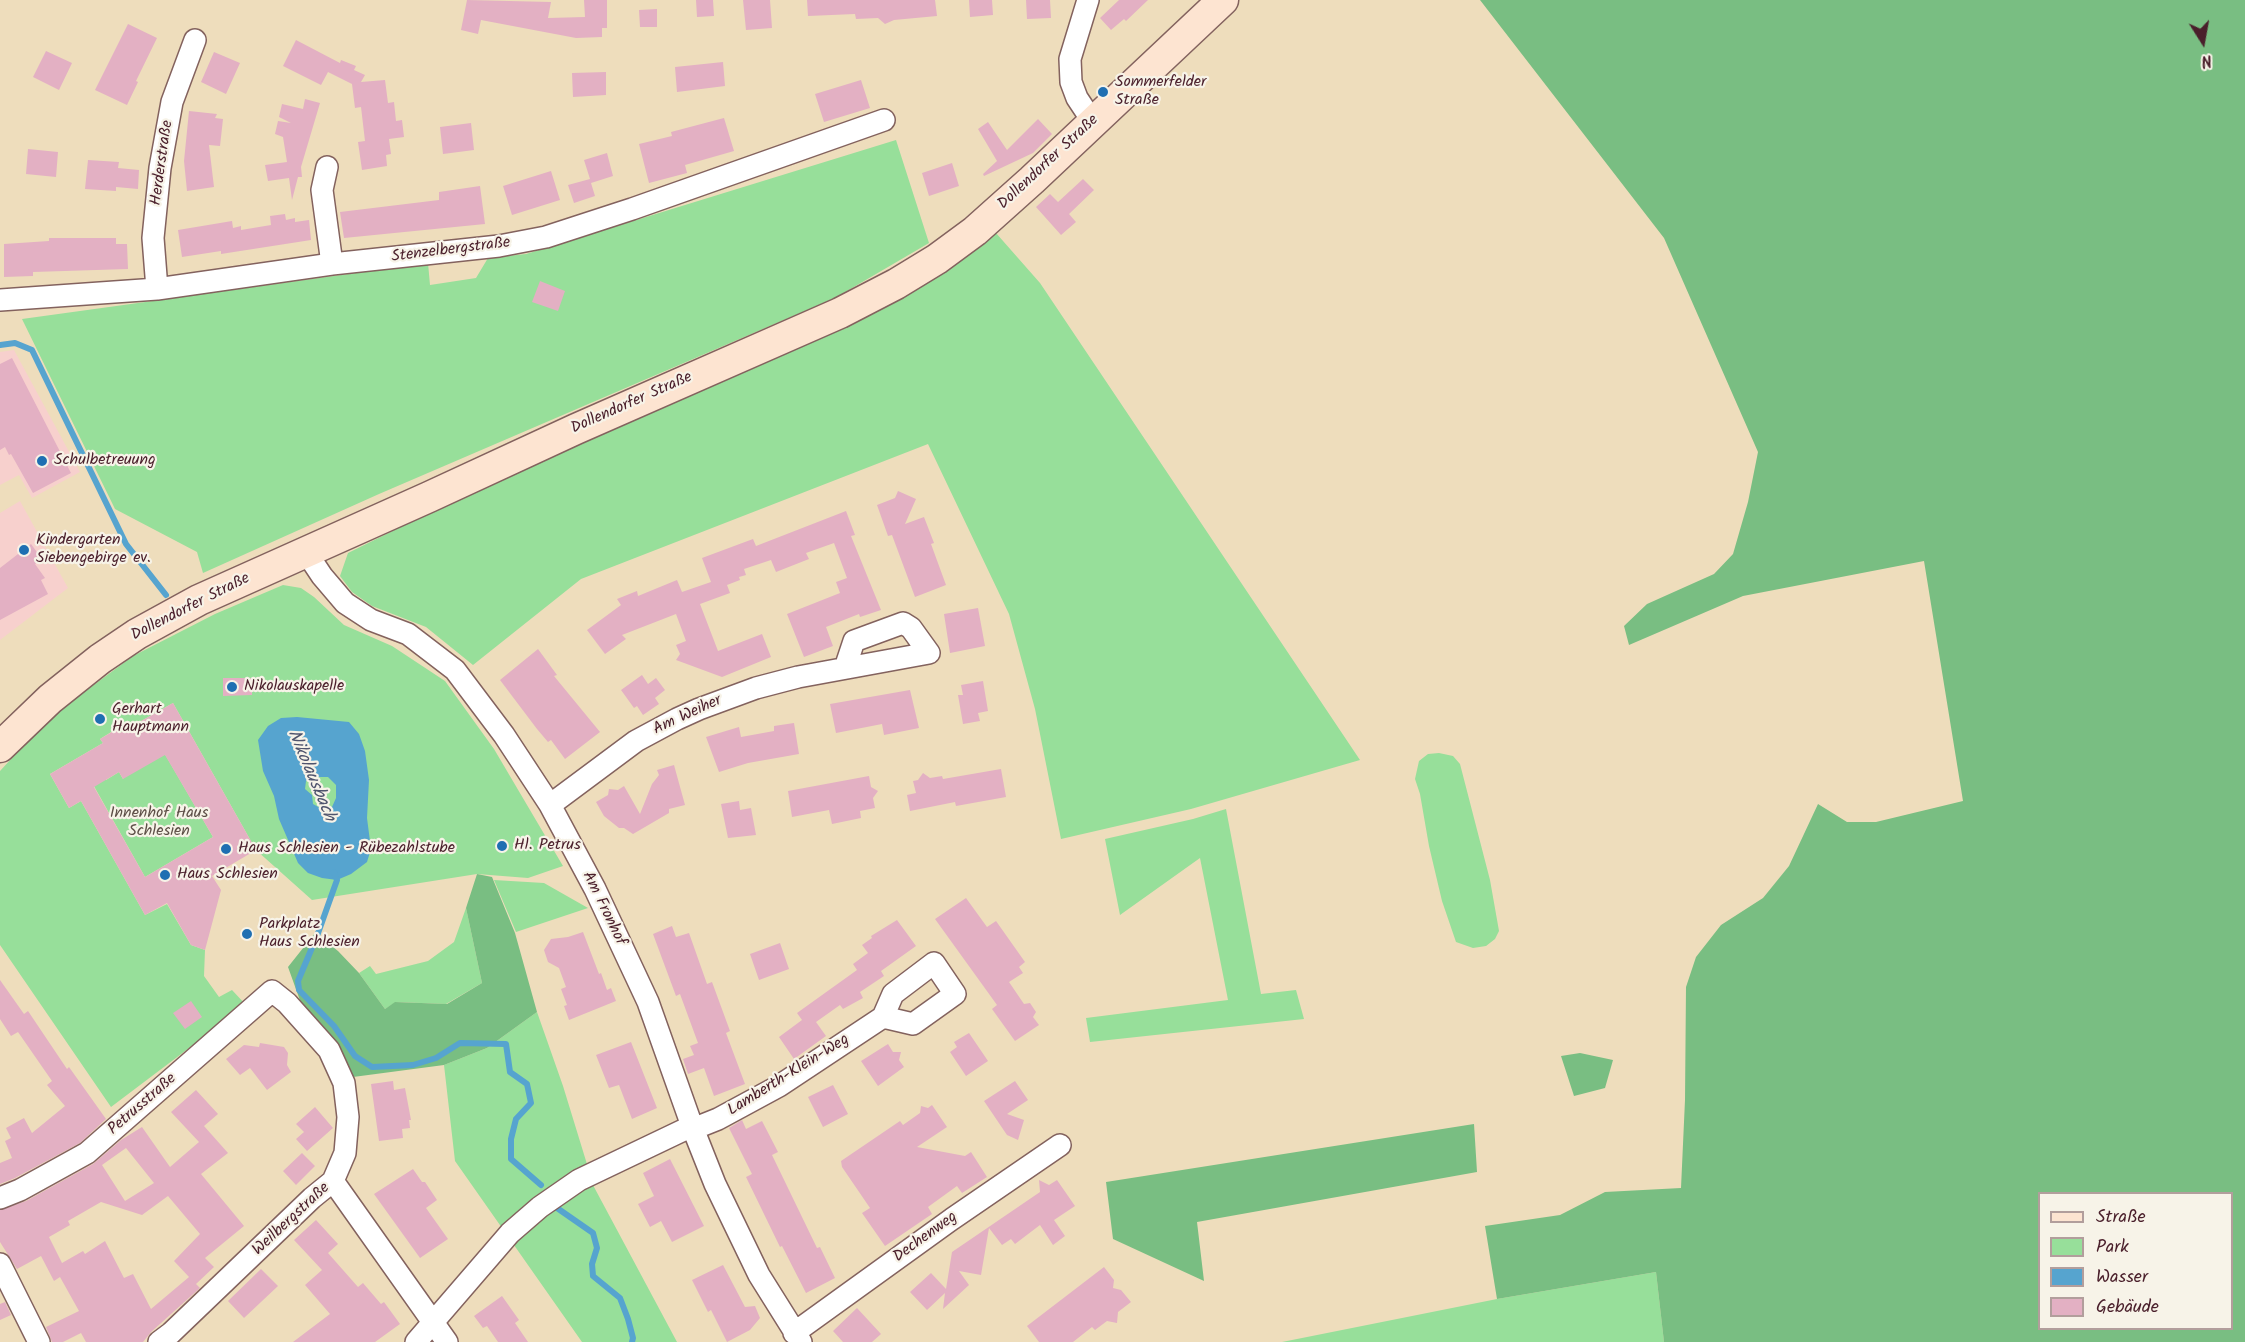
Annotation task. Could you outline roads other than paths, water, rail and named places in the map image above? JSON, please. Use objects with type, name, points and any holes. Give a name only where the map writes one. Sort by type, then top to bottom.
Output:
[{"type":"main road","name":"Dollendorfer Straße","points":[[0,747],[50,699],[100,659],[137,634],[200,600],[576,429],[840,313],[896,284],[937,259],[975,231],[1223,0]]},
{"type":"street","points":[[1088,0],[1070,59],[1071,82],[1077,99],[1093,122]]},
{"type":"street","name":"Herderstraße","points":[[157,289],[153,238],[160,168],[172,102],[195,40]]},
{"type":"street","name":"Stenzelbergstraße","points":[[0,300],[157,289],[332,264],[499,246],[546,237],[884,120]]},
{"type":"street","points":[[327,167],[322,190],[332,264]]},
{"type":"street","name":"Am Fronhof","points":[[306,552],[322,576],[345,603],[371,620],[408,634],[455,669],[504,735],[550,805],[595,889],[648,1002],[692,1127],[715,1184],[759,1275],[797,1338]]},
{"type":"street","name":"Am Weiher","points":[[550,805],[636,741],[677,718],[756,688],[845,668]]},
{"type":"street","name":"Petrusstraße","points":[[0,1198],[20,1190],[87,1153],[272,991],[287,1003],[329,1050],[344,1083],[348,1117],[345,1153],[333,1181]]},
{"type":"street","name":"Lamberth-Klein-Weg","points":[[416,1342],[510,1233],[540,1207],[579,1180],[692,1127],[718,1119],[779,1086],[883,1017]]},
{"type":"street","name":"Dechenweg","points":[[797,1338],[952,1219],[1060,1145]]},
{"type":"street","name":"Weilbergstraße","points":[[159,1342],[333,1181],[447,1342]]},
{"type":"street","points":[[0,1264],[39,1342]]},
{"type":"water","points":[[297,717],[349,722],[359,734],[365,751],[369,780],[367,818],[371,849],[367,862],[351,874],[337,880],[308,873],[298,863],[279,819],[274,796],[263,771],[258,740],[268,726],[281,718]],"holes":[[[311,777],[328,777],[336,785],[336,798],[332,807],[322,809],[313,804],[312,795],[305,789],[306,781]]]},
{"type":"waterway","name":"Nikolausbach","points":[[0,345],[15,343],[32,350],[126,544],[166,595]]},
{"type":"waterway","name":"Nikolausbach","points":[[334,872],[337,880],[298,981],[299,990],[334,1026],[355,1056],[372,1067],[413,1065],[436,1058],[460,1043],[506,1044],[510,1072],[527,1084],[531,1103],[516,1119],[511,1139],[511,1159],[541,1185]]},
{"type":"waterway","name":"Nikolausbach","points":[[557,1208],[593,1233],[597,1248],[592,1264],[593,1276],[620,1298],[628,1319],[632,1342]]},
{"type":"place","name":"Sommerfelder Straße","points":[[1103,92]]},
{"type":"place","name":"Schulbetreuung","points":[[42,461]]},
{"type":"place","name":"Kindergarten Siebengebirge ev.","points":[[24,550]]},
{"type":"place","name":"Nikolauskapelle","points":[[232,687]]},
{"type":"place","name":"Gerhart Hauptmann","points":[[100,719]]},
{"type":"place","name":"Hl. Petrus","points":[[502,846]]},
{"type":"place","name":"Haus Schlesien - Rübezahlstube","points":[[226,849]]},
{"type":"place","name":"Haus Schlesien","points":[[165,875]]},
{"type":"place","name":"Parkplatz Haus Schlesien","points":[[247,934]]},
{"type":"park label","name":"Innenhof Haus Schlesien","points":[[159,823]]}]
